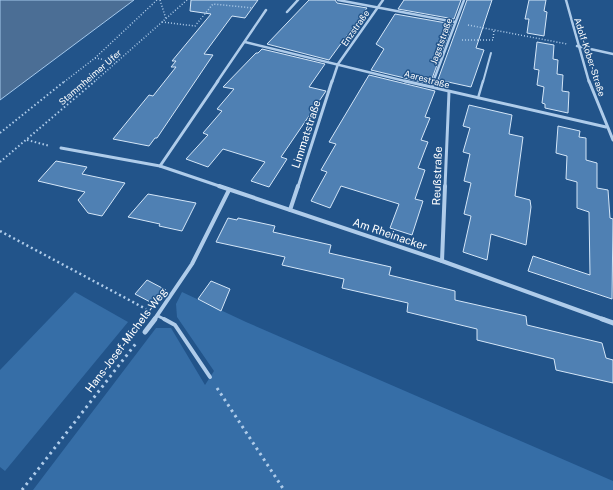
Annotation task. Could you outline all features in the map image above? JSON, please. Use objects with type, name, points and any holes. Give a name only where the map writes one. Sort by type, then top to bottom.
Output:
[{"type":"street","points":[[287,12],[298,0]]},
{"type":"street","points":[[338,0],[455,22]]},
{"type":"street","name":"Enzstraße","points":[[338,64],[383,0]]},
{"type":"street","name":"Jagststraße","points":[[432,86],[464,0]]},
{"type":"street","name":"Adolf-Kober-Straße","points":[[566,0],[577,46],[606,127],[613,140]]},
{"type":"street","points":[[160,166],[266,10]]},
{"type":"street","name":"Aarestraße","points":[[245,42],[432,86],[449,92],[606,127]]},
{"type":"street","points":[[577,46],[613,54]]},
{"type":"street","name":"Limmatstraße","points":[[290,210],[338,64]]},
{"type":"street","name":"Reußstraße","points":[[442,261],[449,92]]},
{"type":"street","name":"Am Rheinacker","points":[[60,148],[160,166],[442,261],[613,323]]},
{"type":"street","name":"Hans-Josef-Michels-Weg","points":[[145,332],[158,316],[198,254],[229,190]]},
{"type":"lane","points":[[478,98],[491,53]]},
{"type":"lane","points":[[158,316],[175,325],[210,377]]},
{"type":"path","points":[[0,133],[95,58],[158,0],[166,19]]},
{"type":"path","name":"Stammheimer Ufer","points":[[0,162],[118,62],[187,0]]},
{"type":"path","points":[[162,22],[195,26],[213,4],[266,10]]},
{"type":"path","points":[[455,22],[577,46]]},
{"type":"path","points":[[450,37],[468,41],[493,40],[494,30]]},
{"type":"path","points":[[95,58],[118,62]]},
{"type":"path","points":[[27,140],[56,147]]},
{"type":"path","points":[[0,231],[158,316]]},
{"type":"path","name":"Hans-Josef-Michels-Weg","points":[[22,490],[145,332]]},
{"type":"path","points":[[210,377],[284,490]]},
{"type":"shaded area","points":[[0,0],[134,0],[0,100]]},
{"type":"shaded area","points":[[75,292],[128,322],[5,471],[0,467],[0,370]]},
{"type":"shaded area","points":[[182,292],[246,322],[613,481],[613,490],[33,490],[156,328],[171,328],[205,385],[214,371],[177,317],[176,304]]},
{"type":"building","points":[[191,0],[258,0],[245,18],[232,16],[204,54],[213,55],[157,138],[155,138],[149,146],[113,139],[149,95],[153,96],[176,67],[171,67],[176,61],[172,61],[211,14],[190,11]]},
{"type":"building","points":[[309,0],[335,0],[337,3],[367,8],[329,60],[267,44]]},
{"type":"building","points":[[404,0],[461,0],[454,19],[398,9]]},
{"type":"building","points":[[467,0],[492,0],[476,48],[484,50],[471,87],[439,80],[436,85]]},
{"type":"building","points":[[529,0],[546,0],[544,11],[547,12],[544,36],[527,33],[529,19],[525,19]]},
{"type":"building","points":[[395,14],[452,24],[430,84],[371,70],[384,49],[376,44]]},
{"type":"building","points":[[537,42],[554,45],[553,59],[558,60],[557,74],[563,75],[562,91],[569,92],[568,113],[545,108],[545,104],[542,103],[544,87],[537,85],[539,70],[534,69]]},
{"type":"building","points":[[262,49],[325,64],[309,87],[326,91],[281,157],[287,159],[269,187],[251,181],[265,162],[223,149],[208,167],[186,159],[208,135],[203,133],[222,111],[217,109],[234,89],[223,87],[256,53]]},
{"type":"building","points":[[369,75],[435,91],[425,117],[430,118],[421,140],[428,142],[418,168],[425,170],[415,199],[423,201],[412,235],[390,228],[399,204],[341,186],[330,208],[311,201],[327,172],[321,170],[336,144],[329,142]]},
{"type":"building","points":[[469,105],[512,115],[509,134],[523,137],[515,196],[530,200],[531,207],[526,245],[491,234],[487,260],[463,252],[471,216],[464,214],[471,183],[464,181],[470,154],[463,152],[470,128],[463,126]]},
{"type":"building","points":[[558,126],[580,131],[579,137],[586,138],[586,160],[597,163],[597,188],[608,190],[610,218],[613,219],[612,299],[528,271],[533,256],[590,275],[589,212],[577,208],[577,182],[566,179],[567,156],[556,153]]},
{"type":"building","points":[[56,161],[87,167],[82,174],[125,183],[102,216],[88,213],[78,200],[85,192],[38,181]]},
{"type":"building","points":[[148,194],[196,203],[182,231],[159,226],[160,224],[128,217]]},
{"type":"building","points":[[228,218],[237,220],[238,218],[275,226],[273,232],[331,245],[329,253],[391,267],[389,275],[455,291],[455,300],[526,316],[527,325],[602,343],[606,358],[613,360],[613,383],[556,370],[554,359],[477,340],[477,329],[407,312],[408,303],[342,288],[344,279],[282,265],[285,257],[216,242]]},
{"type":"building","points":[[147,280],[166,290],[154,304],[135,294]]},
{"type":"building","points":[[211,281],[230,289],[221,311],[198,299]]}]
